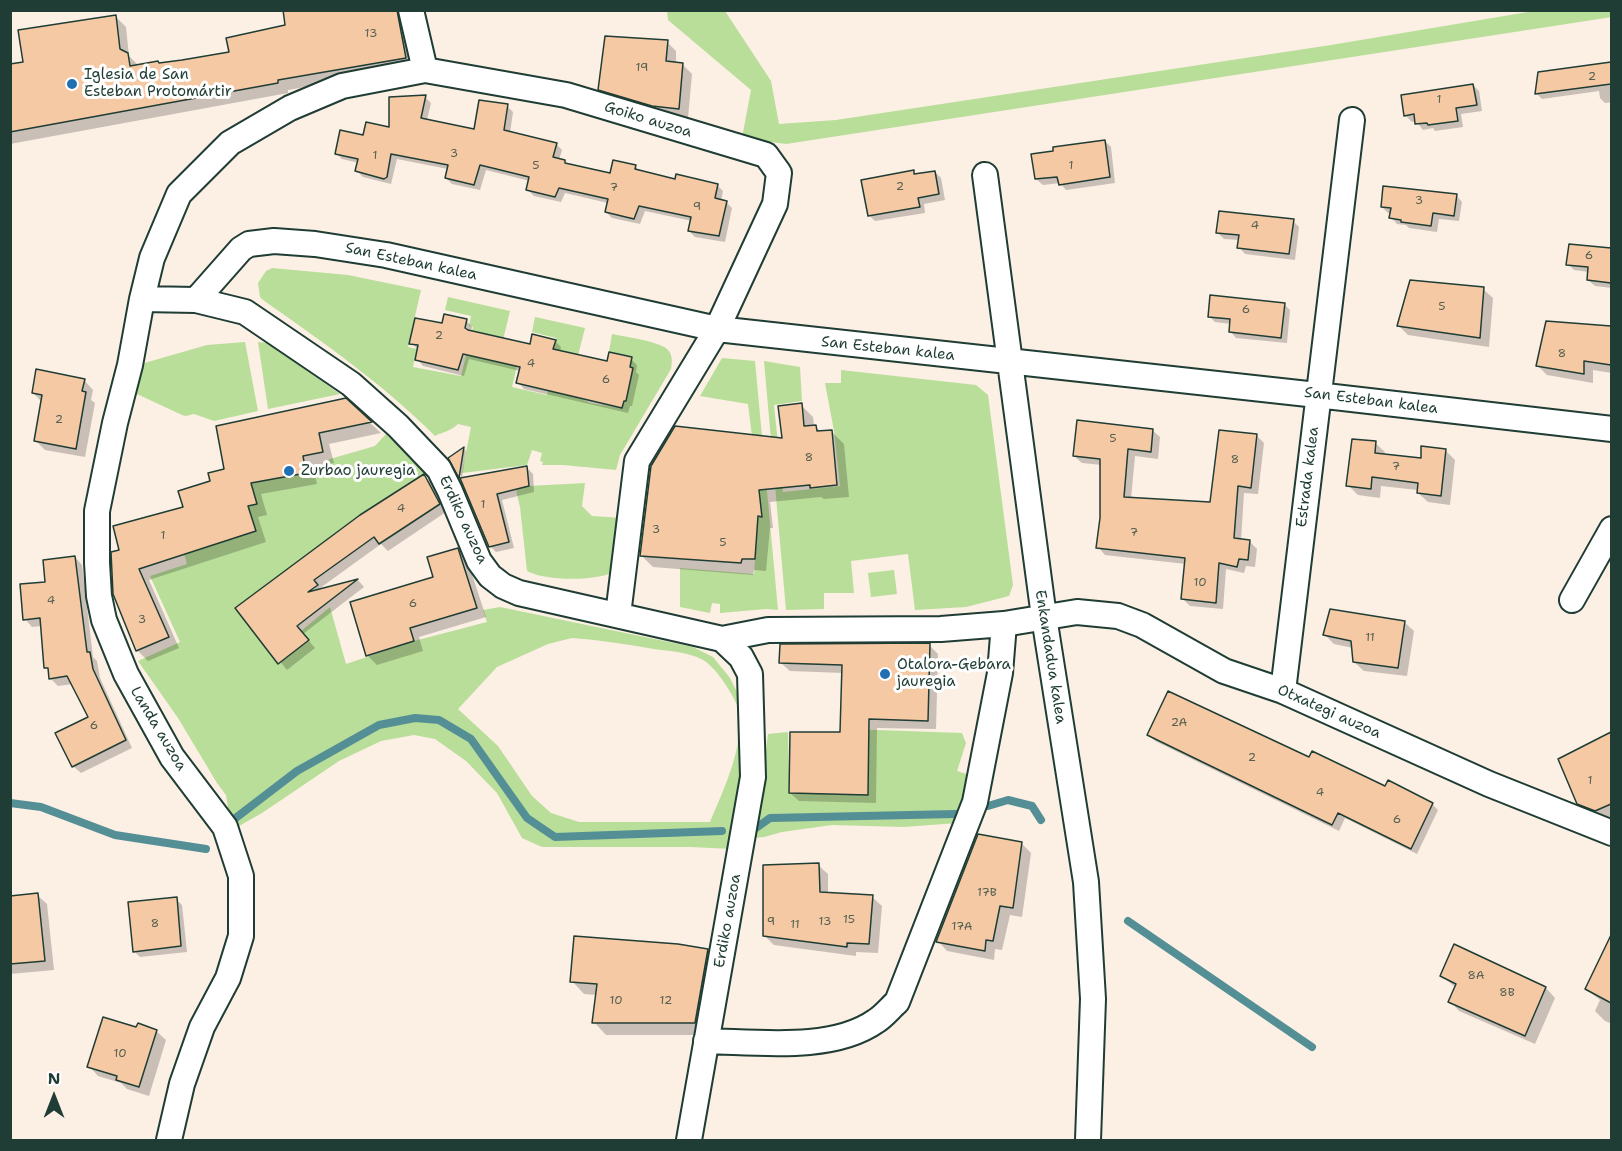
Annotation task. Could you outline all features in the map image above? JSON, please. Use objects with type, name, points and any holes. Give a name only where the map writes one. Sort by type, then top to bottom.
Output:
[{"type":"street","points":[[411,10],[425,70]]},
{"type":"street","name":"Goiko auzoa","points":[[142,299],[152,258],[179,194],[230,143],[290,108],[342,86],[425,70],[566,95],[766,155],[779,173],[775,204],[717,329],[637,461],[618,615]]},
{"type":"street","name":"Estrada kalea","points":[[1283,691],[1352,120]]},
{"type":"street","name":"Enkandadua kalea","points":[[985,175],[1044,617],[1086,882],[1093,999],[1088,1140]]},
{"type":"street","name":"San Esteban kalea","points":[[196,300],[241,249],[249,244],[273,241],[315,244],[386,255],[717,329],[1611,429]]},
{"type":"street","name":"Erdiko auzoa","points":[[142,299],[196,300],[245,312],[351,384],[398,426],[439,469],[479,561],[490,576],[503,586],[519,593],[722,639],[768,630],[941,629],[1004,624],[1044,617]]},
{"type":"street","name":"Landa auzoa","points":[[142,299],[130,365],[115,423],[97,511],[96,564],[99,596],[104,620],[126,674],[172,757],[225,827],[241,876],[241,936],[228,978],[202,1027],[182,1084],[169,1140]]},
{"type":"street","points":[[1572,600],[1611,529]]},
{"type":"street","name":"Otxategi auzoa","points":[[1044,617],[1077,612],[1118,616],[1142,625],[1224,670],[1283,691],[1489,784],[1611,832]]},
{"type":"street","points":[[706,1041],[807,1043],[844,1036],[876,1022],[897,1002],[975,802],[1000,673],[1004,624]]},
{"type":"street","name":"Erdiko auzoa","points":[[688,1140],[753,777],[750,674],[741,657],[722,639]]},
{"type":"green space","points":[[667,11],[725,11],[771,81],[779,124],[836,120],[1331,45],[1534,11],[1611,11],[1612,17],[786,144],[742,138],[751,90],[668,20]]},
{"type":"green space","points":[[272,268],[348,275],[421,290],[408,347],[417,349],[413,367],[461,376],[473,327],[469,326],[471,316],[445,310],[448,297],[510,311],[498,361],[517,366],[512,387],[547,395],[557,351],[553,349],[556,338],[532,332],[535,317],[585,328],[572,379],[580,398],[590,403],[622,408],[626,401],[633,368],[630,367],[632,357],[609,352],[612,334],[664,347],[671,354],[671,369],[620,455],[616,470],[542,465],[543,462],[540,461],[542,453],[532,450],[527,465],[462,473],[471,427],[458,424],[435,436],[374,381],[263,300],[260,297],[258,283],[266,271]]},
{"type":"green space","points":[[245,342],[258,411],[214,421],[194,414],[182,415],[137,394],[141,364],[207,345]]},
{"type":"green space","points":[[258,342],[267,343],[340,394],[268,409]]},
{"type":"green space","points":[[722,358],[755,361],[778,610],[720,613],[720,604],[712,603],[710,613],[680,607],[680,568],[754,574],[758,516],[762,516],[748,404],[700,396]]},
{"type":"green space","points":[[764,361],[800,367],[802,401],[774,405],[783,492],[840,486],[834,431],[825,383],[841,383],[841,370],[976,385],[988,395],[1013,585],[1009,596],[966,607],[915,610],[908,554],[851,561],[854,593],[824,593],[824,609],[786,610]]},
{"type":"green space","points":[[386,434],[426,472],[360,515],[236,608],[278,664],[308,640],[301,631],[330,607],[346,664],[414,641],[487,622],[483,610],[500,607],[693,647],[713,657],[730,678],[742,702],[746,725],[732,849],[542,847],[522,838],[497,793],[466,761],[435,739],[414,735],[381,741],[339,761],[239,826],[229,814],[226,795],[178,718],[138,661],[180,642],[150,576],[187,564],[184,554],[256,531],[248,506],[256,504],[246,466],[273,479],[306,473],[312,475],[330,459],[375,446]],"holes":[[[572,638],[692,655],[708,664],[726,685],[739,710],[740,730],[731,771],[710,822],[579,822],[551,813],[532,796],[498,746],[458,709],[497,667],[548,644]]]},
{"type":"green space","points":[[585,483],[582,506],[592,516],[622,518],[612,573],[569,579],[545,577],[527,571],[516,490],[529,486]]},
{"type":"green space","points":[[894,570],[897,594],[871,597],[868,573]]},
{"type":"green space","points":[[849,729],[962,733],[966,743],[957,771],[973,776],[958,823],[903,827],[832,825],[754,838],[768,734],[788,732],[789,793],[867,795]]},
{"type":"building","points":[[283,10],[397,10],[406,58],[278,80],[278,83],[10,132],[10,64],[23,62],[18,30],[116,15],[120,49],[128,53],[130,66],[229,52],[226,38],[285,25]]},
{"type":"building","points":[[605,36],[668,40],[666,61],[683,63],[679,109],[652,106],[598,90]]},
{"type":"building","points":[[1611,62],[1611,84],[1535,94],[1538,72]]},
{"type":"building","points":[[1473,84],[1477,105],[1456,108],[1458,121],[1428,125],[1427,123],[1415,124],[1414,114],[1404,116],[1401,95]]},
{"type":"building","points":[[426,95],[421,118],[474,129],[479,100],[508,104],[504,130],[557,143],[553,157],[565,160],[565,163],[610,173],[613,160],[636,165],[635,169],[675,179],[676,174],[718,184],[715,198],[727,201],[719,236],[688,231],[691,217],[639,206],[634,219],[605,212],[608,199],[559,188],[555,197],[526,190],[529,177],[480,165],[474,185],[445,178],[448,165],[391,154],[387,177],[384,179],[355,171],[358,159],[335,154],[340,130],[363,135],[366,122],[389,127],[389,97]]},
{"type":"building","points":[[1105,140],[1110,177],[1059,185],[1057,177],[1035,179],[1031,154],[1053,151],[1053,147]]},
{"type":"building","points":[[914,170],[914,174],[935,171],[939,194],[918,198],[920,207],[868,216],[861,180]]},
{"type":"building","points":[[1383,186],[1457,194],[1454,216],[1433,213],[1431,226],[1389,218],[1391,208],[1381,207]]},
{"type":"building","points":[[1219,211],[1294,219],[1289,254],[1237,248],[1239,235],[1216,233]]},
{"type":"building","points":[[1569,244],[1611,248],[1611,283],[1587,280],[1588,267],[1566,265]]},
{"type":"building","points":[[1410,280],[1484,287],[1480,338],[1397,326]]},
{"type":"building","points":[[1210,295],[1285,303],[1281,338],[1229,332],[1230,319],[1208,317]]},
{"type":"building","points":[[444,314],[467,319],[465,328],[468,330],[530,344],[532,334],[556,340],[553,349],[607,361],[609,352],[632,357],[630,367],[633,368],[626,401],[622,408],[516,383],[520,367],[463,354],[458,370],[415,360],[418,345],[409,344],[415,318],[442,323]]},
{"type":"building","points":[[1546,321],[1611,326],[1611,365],[1584,361],[1584,374],[1536,366]]},
{"type":"building","points":[[36,369],[85,379],[82,391],[86,392],[76,449],[34,441],[42,395],[32,393]]},
{"type":"building","points":[[346,398],[372,422],[319,433],[323,452],[303,456],[306,473],[251,483],[257,504],[248,506],[256,531],[139,569],[169,637],[136,651],[113,594],[111,552],[119,550],[113,526],[183,507],[178,491],[210,481],[208,473],[224,469],[216,426]]},
{"type":"building","points":[[802,403],[804,426],[816,425],[817,431],[832,430],[837,485],[759,490],[762,517],[758,516],[755,559],[742,559],[741,563],[640,556],[651,466],[675,426],[782,438],[778,406]]},
{"type":"building","points":[[1077,420],[1153,429],[1151,452],[1128,449],[1124,497],[1210,502],[1219,430],[1257,434],[1251,488],[1238,486],[1234,538],[1250,540],[1248,560],[1239,559],[1237,567],[1219,563],[1216,603],[1181,599],[1185,558],[1096,548],[1100,518],[1100,459],[1073,456]]},
{"type":"building","points":[[1352,439],[1376,441],[1375,453],[1421,458],[1421,446],[1446,449],[1441,496],[1417,493],[1418,483],[1372,477],[1371,489],[1346,486]]},
{"type":"building","points":[[464,447],[459,478],[448,458]]},
{"type":"building","points":[[527,466],[529,486],[497,494],[509,542],[489,547],[460,478]]},
{"type":"building","points":[[424,474],[440,504],[379,544],[374,537],[314,580],[318,585],[308,592],[358,579],[297,626],[309,640],[278,664],[235,608],[360,515]]},
{"type":"building","points":[[458,548],[477,608],[410,628],[414,641],[366,656],[350,602],[433,577],[427,557]]},
{"type":"building","points":[[75,556],[87,652],[90,652],[93,669],[126,740],[72,767],[55,733],[88,717],[67,676],[49,679],[48,668],[44,668],[40,618],[23,620],[20,584],[45,582],[43,560]]},
{"type":"building","points":[[1330,609],[1405,621],[1398,668],[1353,662],[1351,641],[1323,635]]},
{"type":"building","points":[[930,643],[928,721],[869,719],[868,795],[789,793],[790,732],[840,732],[842,665],[779,663],[780,644]]},
{"type":"building","points":[[1168,691],[1309,757],[1312,751],[1385,786],[1388,780],[1433,803],[1411,849],[1338,813],[1332,825],[1147,735]]},
{"type":"building","points":[[1611,732],[1611,804],[1595,811],[1577,804],[1558,759]]},
{"type":"building","points":[[978,834],[1022,842],[1013,908],[1000,906],[993,941],[986,940],[985,951],[936,942]]},
{"type":"building","points":[[819,863],[820,892],[873,895],[869,944],[847,943],[847,947],[763,936],[763,865]]},
{"type":"building","points":[[38,893],[45,961],[10,964],[10,896]]},
{"type":"building","points":[[177,897],[181,946],[133,952],[128,902]]},
{"type":"building","points":[[1611,935],[1611,1003],[1585,989]]},
{"type":"building","points":[[574,936],[678,944],[708,949],[695,1023],[592,1023],[597,984],[570,982]]},
{"type":"building","points":[[1454,944],[1546,987],[1525,1036],[1448,1002],[1456,984],[1440,976]]},
{"type":"building","points":[[103,1017],[136,1027],[138,1023],[157,1030],[139,1087],[116,1080],[117,1076],[87,1067]]},
{"type":"waterway","points":[[233,820],[297,771],[379,725],[415,718],[439,720],[471,739],[527,818],[555,837],[722,831]]},
{"type":"waterway","points":[[988,806],[1008,800],[1032,806],[1041,820]]},
{"type":"waterway","points":[[10,803],[41,807],[115,835],[206,849]]},
{"type":"waterway","points":[[756,828],[770,818],[956,814]]},
{"type":"waterway","points":[[1128,921],[1312,1047]]},
{"type":"place","name":"Iglesia de San Esteban Protomártir","points":[[72,84]]},
{"type":"place","name":"Zurbao jauregia","points":[[289,471]]},
{"type":"place","name":"Otalora-Gebara jauregia","points":[[885,674]]}]
